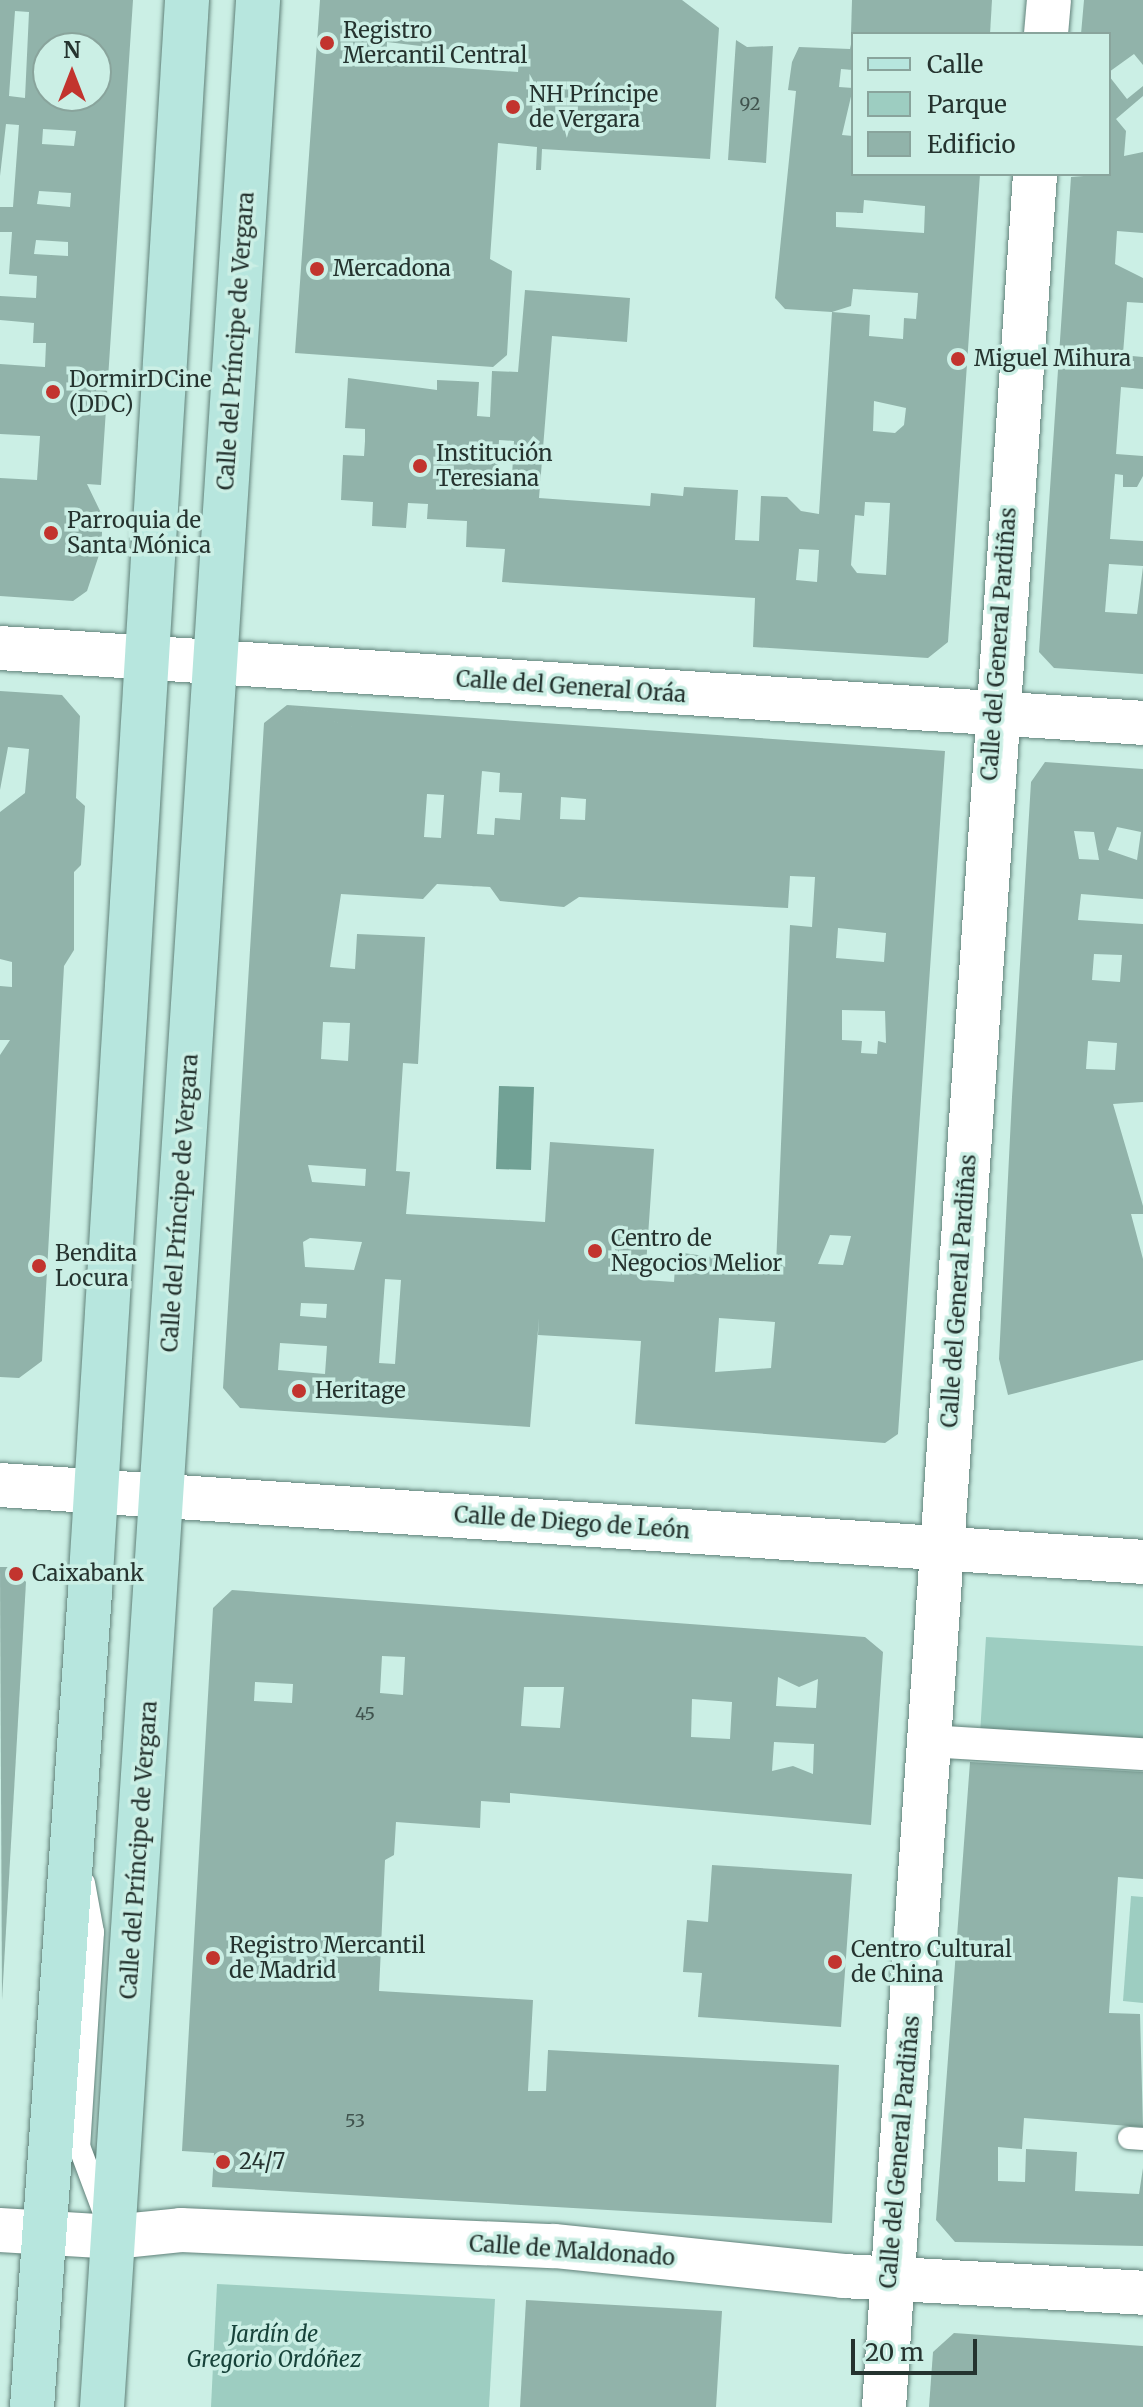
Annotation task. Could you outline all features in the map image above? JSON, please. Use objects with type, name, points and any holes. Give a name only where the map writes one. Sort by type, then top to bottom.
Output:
[{"type":"main road","points":[[32,2407],[21,2232],[73,1823],[187,0]]},
{"type":"main road","name":"Calle del Príncipe de Vergara","points":[[102,2407],[258,0]]},
{"type":"street","points":[[1046,32],[1049,0]]},
{"type":"street","name":"Calle del General Pardiñas","points":[[884,2407],[889,2277],[928,1741],[994,716],[1035,176]]},
{"type":"street","name":"Calle del General Oráa","points":[[0,648],[216,665],[1143,723]]},
{"type":"street","name":"Calle de Diego de León","points":[[0,1485],[1143,1562]]},
{"type":"street","points":[[928,1741],[1143,1754]]},
{"type":"street","name":"Calle de Maldonado","points":[[21,2232],[113,2237],[181,2230],[554,2246],[889,2277],[1143,2293]]},
{"type":"lane","points":[[73,1823],[93,1932],[79,2146],[113,2237]]},
{"type":"green space","points":[[986,1637],[1143,1646],[1143,1760],[979,1751]]},
{"type":"green space","points":[[1131,1896],[1143,1897],[1143,2003],[1123,2001]]},
{"type":"green space","name":"Jardín de Gregorio Ordóñez","points":[[217,2284],[495,2299],[489,2407],[211,2407]]},
{"type":"shaded area","points":[[499,1086],[534,1087],[531,1170],[496,1169]]},
{"type":"building","points":[[0,0],[133,0],[101,485],[87,484],[103,517],[101,549],[87,591],[73,601],[0,596],[0,478],[37,480],[40,436],[0,434],[0,364],[45,367],[46,343],[33,343],[34,323],[0,320],[0,296],[36,298],[37,276],[9,274],[12,232],[0,232],[0,207],[13,207],[19,125],[6,124],[0,176]],"holes":[[[15,11],[29,12],[25,98],[9,96]],[[43,129],[76,131],[74,146],[42,144]],[[39,191],[71,193],[70,207],[37,204]],[[36,240],[68,242],[68,256],[34,254]]]},
{"type":"building","name":"NH Príncipe de Vergara","points":[[320,0],[682,0],[719,28],[710,159],[542,149],[541,170],[536,170],[537,147],[498,143],[490,259],[512,271],[507,355],[493,367],[295,353]],"holes":[[[387,42],[504,56],[505,47],[520,48],[518,72],[386,63]]]},
{"type":"building","points":[[852,0],[992,0],[990,32],[851,32]]},
{"type":"building","points":[[1084,0],[1143,0],[1143,65],[1134,54],[1111,71],[1111,32],[1081,32]]},
{"type":"building","points":[[736,40],[747,47],[773,46],[766,163],[728,160]]},
{"type":"building","points":[[851,44],[851,70],[841,69],[839,87],[851,88],[842,135],[851,136],[851,176],[980,176],[948,642],[928,658],[753,647],[755,598],[502,582],[505,549],[466,547],[467,521],[427,519],[428,504],[408,503],[406,528],[372,526],[373,502],[341,500],[343,455],[364,456],[365,441],[365,429],[345,428],[348,378],[437,390],[437,380],[479,382],[477,416],[490,417],[492,371],[518,372],[525,290],[630,298],[627,342],[552,336],[539,498],[650,506],[651,493],[683,496],[684,487],[738,490],[735,540],[759,541],[761,496],[787,497],[801,511],[819,514],[832,312],[785,309],[775,298],[796,91],[788,90],[792,62],[799,47],[850,49]],"holes":[[[864,200],[925,206],[924,233],[836,227],[836,212],[863,213]],[[853,289],[918,293],[916,319],[904,318],[903,339],[869,336],[870,315],[832,312],[851,306]],[[874,401],[906,408],[904,425],[895,433],[873,431]],[[499,440],[514,441],[512,476],[497,475]],[[865,502],[890,503],[886,575],[857,573],[851,565],[855,515],[864,516]],[[799,549],[819,550],[817,582],[796,580]]]},
{"type":"building","points":[[1111,79],[1127,99],[1143,86],[1143,96],[1116,119],[1126,131],[1124,156],[1143,152],[1143,233],[1117,231],[1115,264],[1143,278],[1143,303],[1127,302],[1122,367],[1131,368],[1132,356],[1143,357],[1143,389],[1121,387],[1116,454],[1143,456],[1143,476],[1137,487],[1123,487],[1123,475],[1115,474],[1110,539],[1143,541],[1143,566],[1109,564],[1105,612],[1137,614],[1143,567],[1143,674],[1054,668],[1039,652],[1071,177],[1111,176]]},
{"type":"building","points":[[0,691],[62,695],[80,716],[76,798],[85,806],[81,865],[74,872],[74,950],[64,966],[42,1361],[19,1378],[0,1377],[0,1055],[10,1040],[0,1040],[0,986],[12,987],[12,962],[0,959],[0,812],[25,793],[29,749],[8,747],[0,790]]},
{"type":"building","points":[[287,705],[945,751],[898,1434],[885,1443],[635,1424],[641,1341],[538,1335],[539,1318],[530,1427],[240,1408],[223,1388],[264,723]],"holes":[[[482,771],[500,773],[499,792],[522,793],[520,820],[495,818],[494,835],[477,834]],[[427,794],[444,795],[441,838],[424,837]],[[561,797],[586,799],[585,820],[560,819]],[[790,876],[815,877],[812,927],[790,925],[776,1266],[676,1252],[674,1282],[645,1280],[654,1149],[550,1142],[545,1222],[406,1214],[410,1172],[396,1171],[403,1063],[418,1064],[425,937],[357,934],[355,969],[330,967],[341,894],[423,899],[437,884],[490,887],[500,901],[564,907],[579,897],[788,908]],[[838,928],[886,933],[884,962],[836,958]],[[842,1010],[885,1011],[886,1043],[878,1041],[877,1054],[861,1053],[862,1041],[842,1040]],[[323,1022],[350,1023],[348,1061],[321,1059]],[[308,1165],[366,1169],[365,1186],[312,1182]],[[830,1235],[851,1236],[843,1265],[818,1264]],[[310,1238],[362,1242],[354,1270],[305,1267],[303,1242]],[[385,1279],[401,1280],[395,1364],[379,1363]],[[301,1303],[327,1304],[326,1318],[300,1316]],[[719,1318],[775,1322],[771,1368],[715,1372]],[[280,1343],[327,1346],[325,1374],[278,1370]]]},
{"type":"building","points":[[1045,762],[1143,769],[1143,899],[1081,894],[1078,920],[1143,924],[1143,1102],[1113,1104],[1143,1206],[1143,1214],[1131,1214],[1143,1259],[1143,1360],[1008,1395],[999,1359],[1031,782]],"holes":[[[1117,827],[1141,832],[1137,860],[1108,850]],[[1074,831],[1094,832],[1099,860],[1079,859]],[[1094,954],[1122,955],[1120,982],[1092,980]],[[1088,1041],[1117,1043],[1115,1070],[1086,1069]]]},
{"type":"building","points":[[0,1567],[12,1567],[26,1582],[2,2000]]},
{"type":"building","points":[[232,1590],[865,1637],[883,1652],[871,1825],[510,1793],[510,1803],[481,1801],[480,1828],[396,1822],[394,1855],[385,1860],[379,1991],[533,2000],[528,2091],[546,2091],[548,2050],[839,2065],[832,2223],[212,2187],[214,2153],[182,2151],[213,1608]],"holes":[[[382,1656],[405,1657],[403,1695],[380,1693]],[[778,1677],[799,1687],[818,1679],[816,1708],[776,1706]],[[255,1682],[293,1684],[292,1703],[254,1701]],[[524,1687],[564,1687],[560,1728],[521,1726]],[[692,1699],[732,1702],[730,1739],[691,1737]],[[774,1742],[814,1744],[813,1774],[793,1766],[772,1771]]]},
{"type":"building","points":[[970,1762],[1143,1772],[1143,1879],[1118,1877],[1109,2013],[1140,2014],[1143,2127],[1024,2118],[1022,2149],[998,2147],[998,2181],[1025,2182],[1026,2149],[1077,2152],[1075,2191],[1139,2194],[1143,2168],[1143,2246],[955,2242],[936,2220]]},
{"type":"building","points":[[712,1865],[852,1874],[841,2027],[698,2017],[702,1973],[683,1972],[687,1920],[708,1922]]},
{"type":"building","points":[[526,2300],[722,2311],[716,2407],[520,2407]]},
{"type":"building","points":[[954,2333],[1143,2346],[1143,2407],[929,2407],[933,2352]]},
{"type":"place","name":"Registro Mercantil Central","points":[[327,43]]},
{"type":"place","name":"NH Príncipe de Vergara","points":[[513,107]]},
{"type":"place","name":"Mercadona","points":[[317,269]]},
{"type":"place","name":"Miguel Mihura","points":[[958,359]]},
{"type":"place","name":"DormirDCine (DDC)","points":[[53,392]]},
{"type":"place","name":"Institución Teresiana","points":[[420,466]]},
{"type":"place","name":"Parroquia de Santa Mónica","points":[[51,533]]},
{"type":"place","name":"Centro de Negocios Melior","points":[[595,1251]]},
{"type":"place","name":"Bendita Locura","points":[[39,1266]]},
{"type":"place","name":"Heritage","points":[[299,1391]]},
{"type":"place","name":"Caixabank","points":[[16,1574]]},
{"type":"place","name":"Registro Mercantil de Madrid","points":[[213,1958]]},
{"type":"place","name":"Centro Cultural de China","points":[[835,1962]]},
{"type":"place","name":"24/7","points":[[223,2162]]}]
